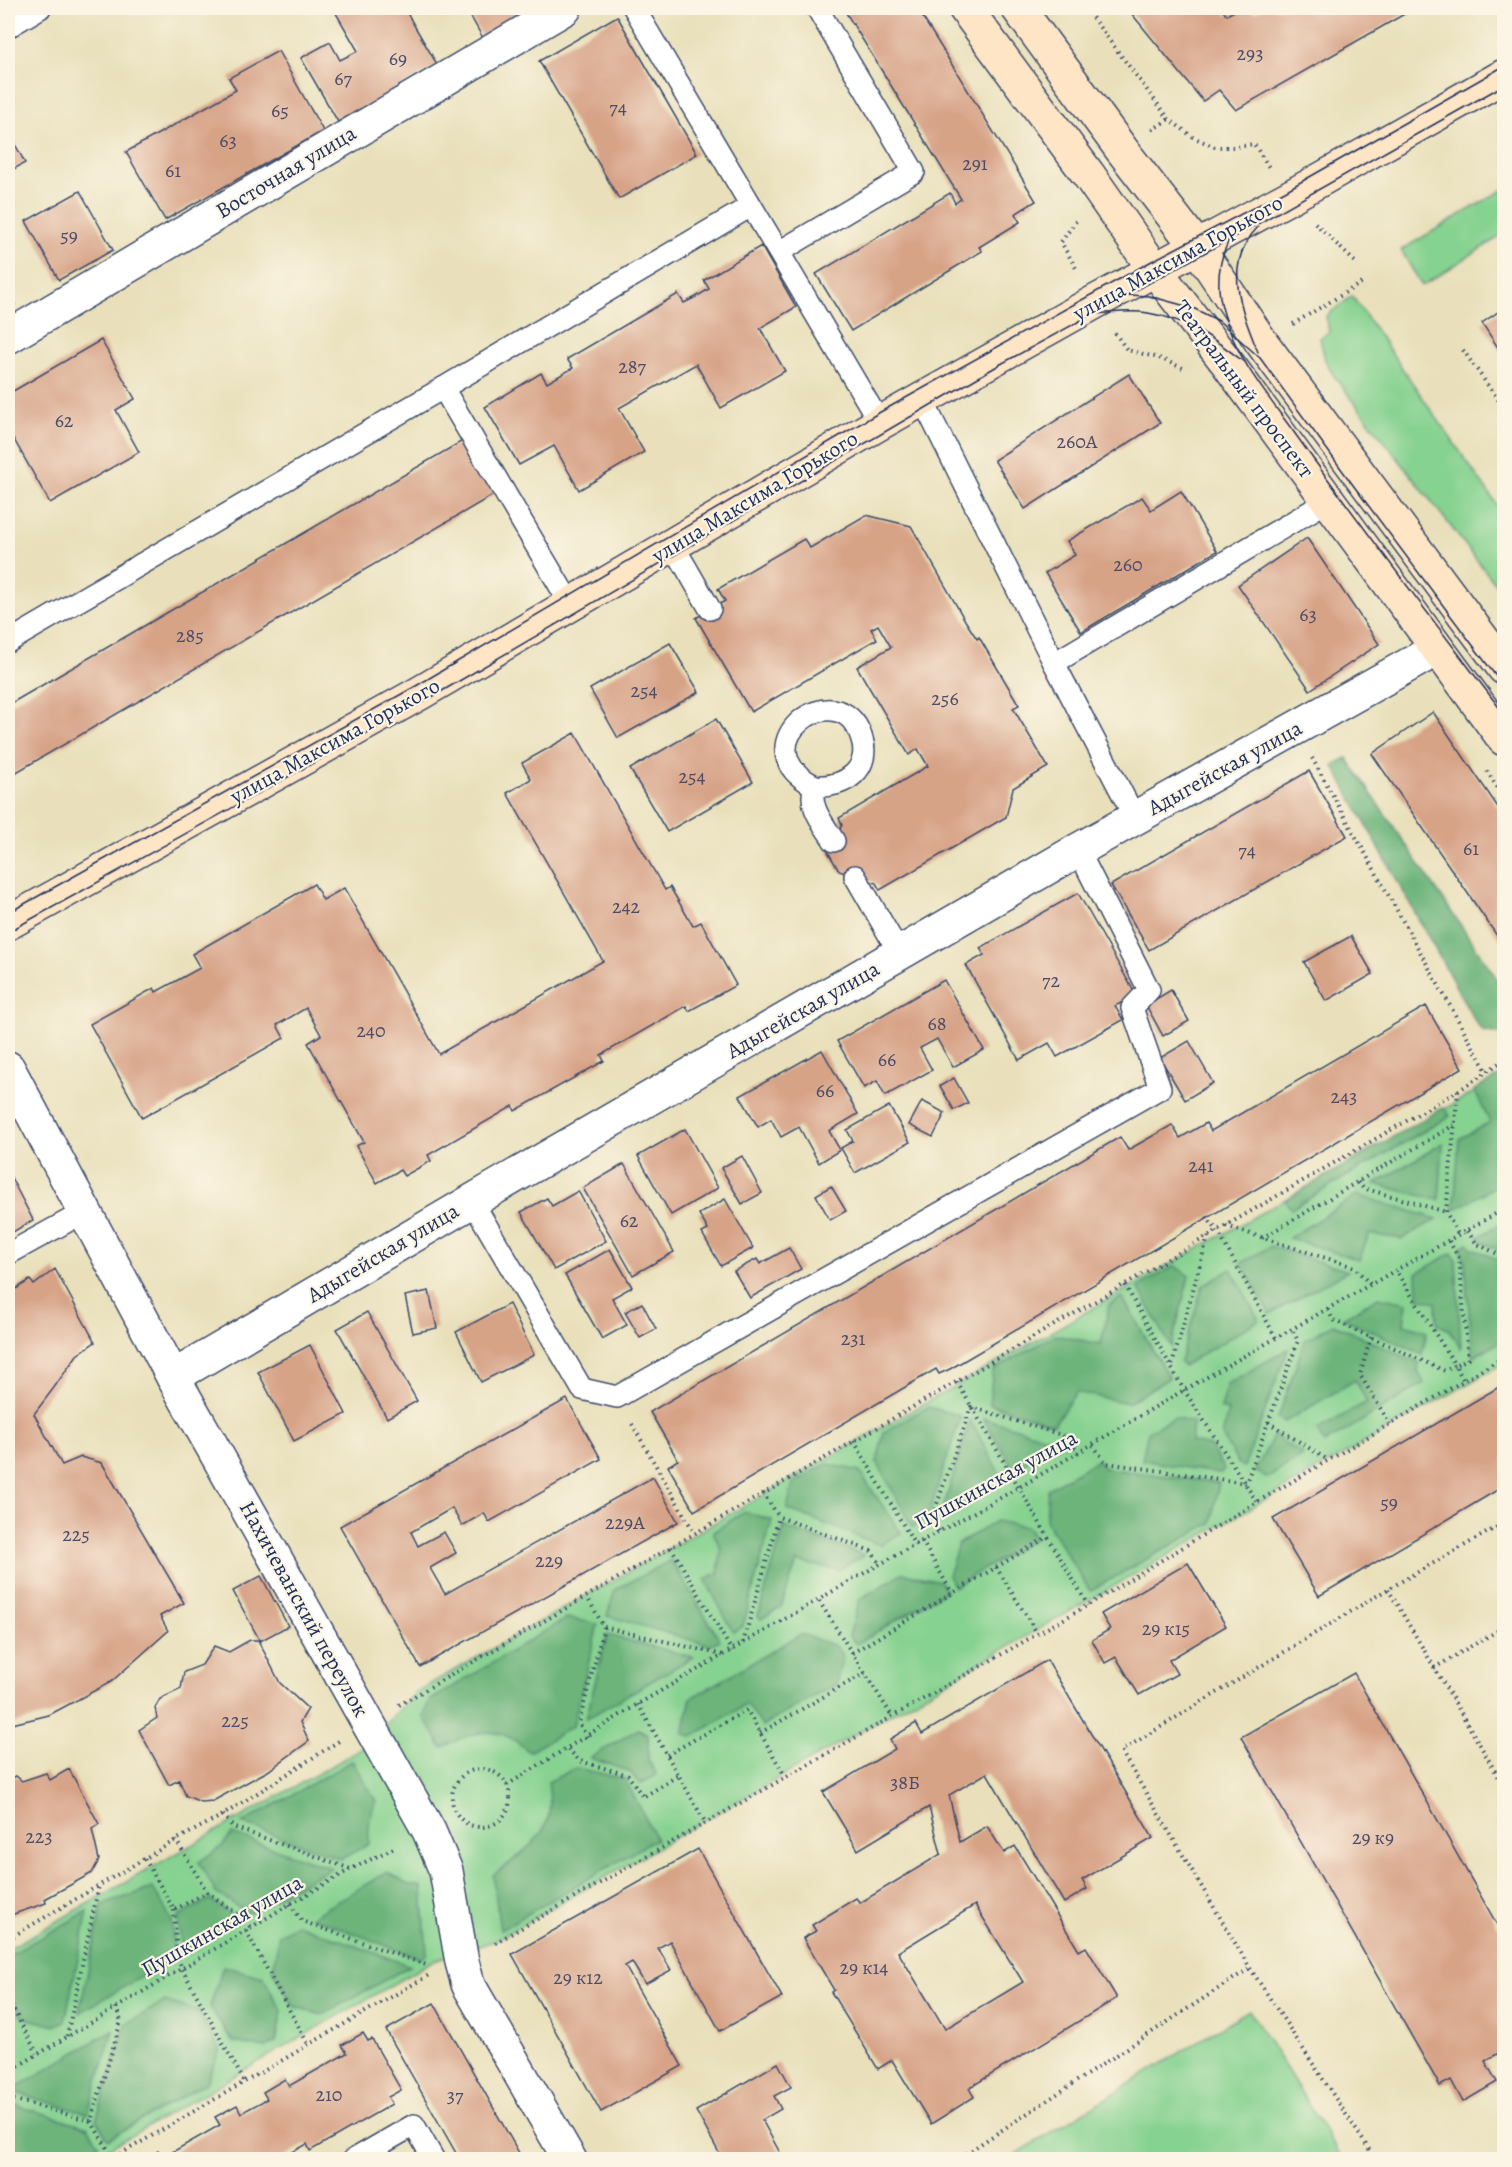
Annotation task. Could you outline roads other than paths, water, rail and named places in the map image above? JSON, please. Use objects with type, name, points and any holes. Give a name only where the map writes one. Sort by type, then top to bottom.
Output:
[{"type":"main road","name":"Театральный проспект","points":[[965,8],[1088,174],[1155,270],[1504,739]]},
{"type":"main road","name":"Театральный проспект","points":[[1017,8],[1197,247],[1262,344],[1502,660]]},
{"type":"main road","name":"улица Максима Горького","points":[[8,923],[285,770],[571,606],[922,399],[1288,198],[1504,76]]},
{"type":"street","name":"Восточная улица","points":[[8,338],[565,8]]},
{"type":"street","name":"Адыгейская улица","points":[[173,1377],[1078,850],[1437,649]]},
{"type":"street","name":"Нахичеванский переулок","points":[[8,1068],[173,1377],[429,1831],[446,1871],[450,1966],[468,1984],[570,2160]]},
{"type":"lane","points":[[8,27],[40,8]]},
{"type":"lane","points":[[634,8],[880,423]]},
{"type":"lane","points":[[778,252],[914,172],[817,8]]},
{"type":"lane","points":[[8,642],[752,206]]},
{"type":"lane","points":[[443,387],[571,606]]},
{"type":"lane","points":[[922,399],[1054,663],[1135,818]]},
{"type":"lane","points":[[1054,663],[1328,501]]},
{"type":"lane","points":[[673,545],[710,609]]},
{"type":"lane","points":[[815,786],[812,793],[814,806],[834,841]]},
{"type":"lane","points":[[472,1201],[582,1389],[617,1397],[1160,1088],[1132,1008],[1149,990],[1078,850]]},
{"type":"lane","points":[[855,876],[900,954]]},
{"type":"lane","points":[[8,1254],[86,1211]]},
{"type":"lane","points":[[353,2160],[414,2125],[434,2160]]},
{"type":"tram line","points":[[8,913],[416,686],[875,415],[1150,262],[1285,191],[1504,66]]},
{"type":"tram line","points":[[8,932],[425,701],[999,365],[1261,222],[1504,85]]},
{"type":"tram line","points":[[1258,227],[1247,241],[1240,256],[1238,288],[1246,320],[1258,352]]},
{"type":"tram line","points":[[1229,240],[1220,267],[1220,295],[1230,332],[1247,365],[1351,511],[1504,714]]},
{"type":"tram line","points":[[1128,295],[1149,296],[1193,308],[1219,321],[1260,358],[1504,687]]},
{"type":"tram line","points":[[1096,314],[1142,312],[1176,320],[1210,337],[1244,362]]}]
